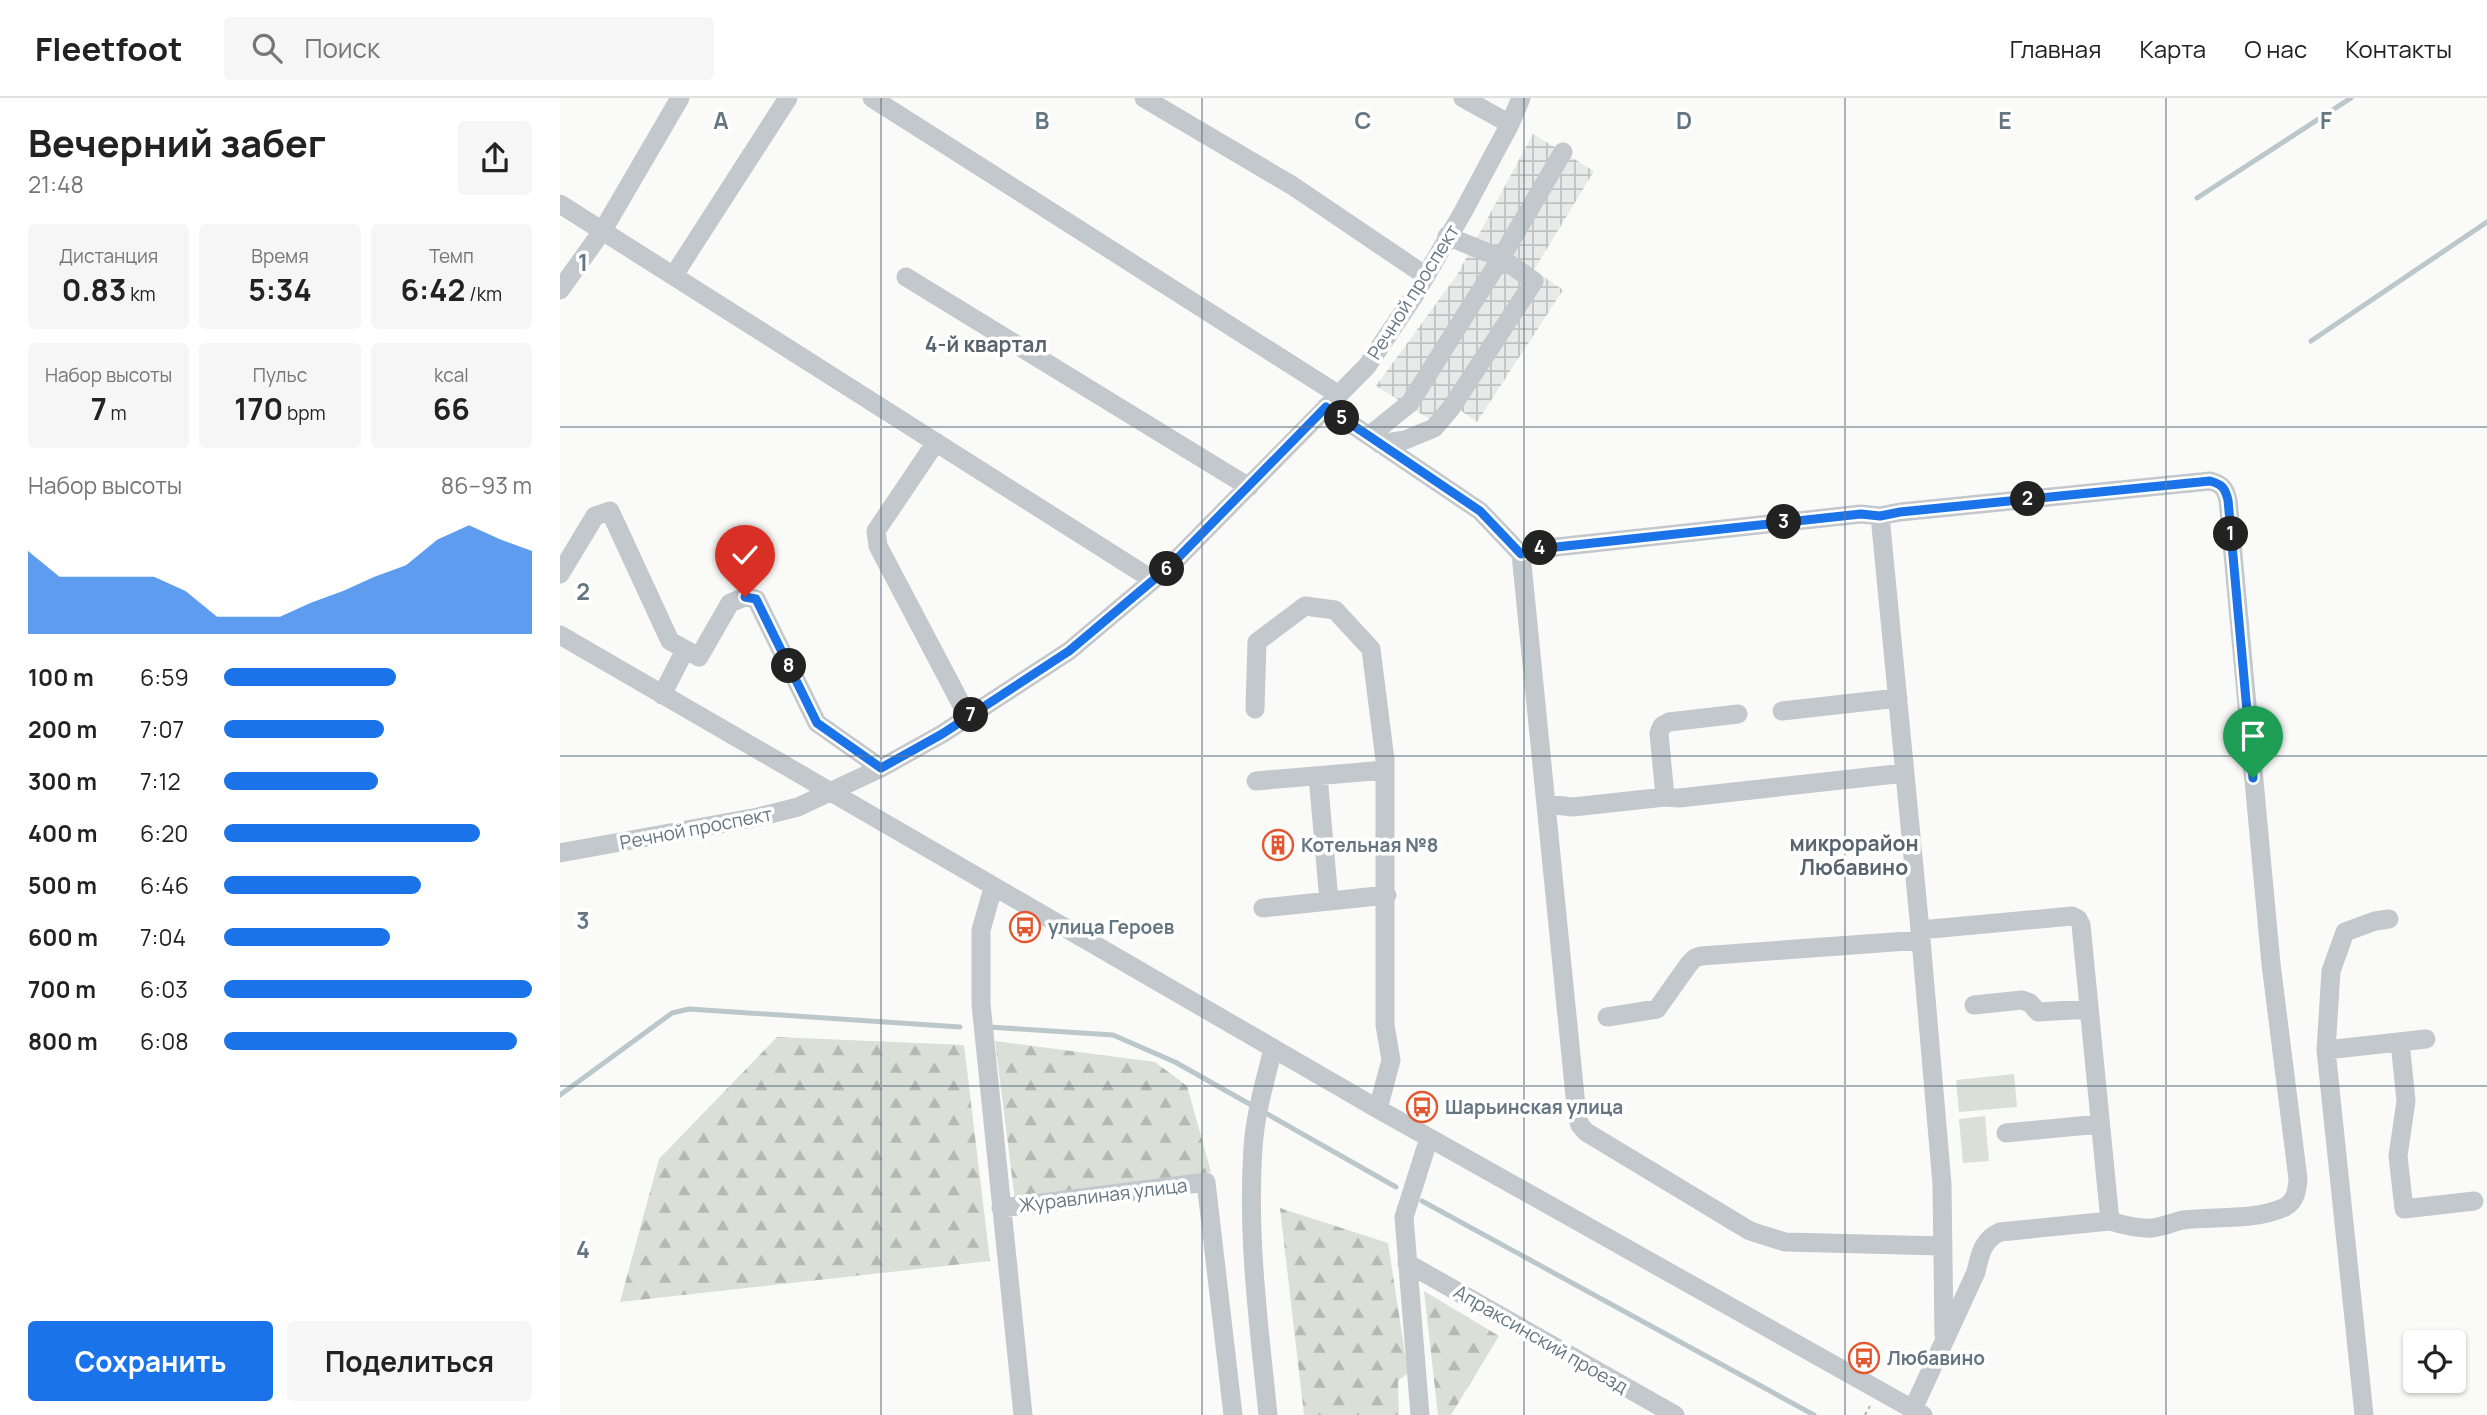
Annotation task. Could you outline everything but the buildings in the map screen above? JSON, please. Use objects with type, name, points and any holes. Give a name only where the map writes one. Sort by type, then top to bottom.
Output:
[{"type":"street","points":[[560,290],[603,230],[680,98]]},
{"type":"street","points":[[674,275],[788,98]]},
{"type":"street","points":[[872,98],[1332,401],[1375,440],[1480,511],[1521,554],[1577,1116],[1586,1132],[1751,1231],[1785,1242],[1943,1246]]},
{"type":"street","points":[[1144,98],[1293,186],[1426,276]]},
{"type":"street","points":[[1462,98],[1510,124]]},
{"type":"street","name":"Речной проспект","points":[[560,853],[758,817],[798,807],[881,768],[968,717],[1069,651],[1153,580],[1249,487],[1367,366],[1426,276],[1510,124],[1521,98]]},
{"type":"street","points":[[1375,440],[1410,403],[1501,258],[1563,152]]},
{"type":"street","points":[[560,204],[1153,580]]},
{"type":"street","points":[[1375,440],[1405,440],[1434,428],[1451,408],[1534,281],[1501,258],[1447,236]]},
{"type":"street","points":[[906,277],[1249,487]]},
{"type":"street","points":[[936,442],[876,531],[878,546],[968,717]]},
{"type":"street","points":[[560,635],[1272,1049],[1918,1412],[1944,1339],[1976,1272],[1982,1249],[1989,1237],[2000,1232],[2110,1221],[2126,1226],[2151,1228],[2183,1220],[2271,1212],[2287,1206],[2296,1196],[2298,1179],[2271,964],[2225,489],[2220,483],[2210,481],[1880,516],[1861,514],[1538,549],[1521,554]]},
{"type":"street","points":[[560,574],[595,516],[610,511],[670,641],[699,657],[730,603],[745,597],[756,599],[817,723],[881,768]]},
{"type":"street","points":[[1880,516],[1921,935],[1942,1184],[1944,1339]]},
{"type":"street","points":[[1255,709],[1257,642],[1305,606],[1335,610],[1371,649],[1385,770],[1385,1025],[1391,1060],[1378,1109]]},
{"type":"street","points":[[662,695],[685,650]]},
{"type":"street","points":[[1782,711],[1898,698]]},
{"type":"street","points":[[1665,797],[1659,733],[1662,726],[1669,722],[1738,715]]},
{"type":"street","points":[[1256,781],[1385,770]]},
{"type":"street","points":[[1546,804],[1573,807],[1665,797],[1679,798],[1905,773]]},
{"type":"street","points":[[1318,776],[1329,901]]},
{"type":"street","points":[[993,888],[981,930],[981,1004],[1023,1415]]},
{"type":"street","points":[[1263,908],[1387,895]]},
{"type":"street","points":[[1607,1017],[1657,1009],[1689,964],[1702,956],[1921,935],[2072,916],[2078,919],[2081,925],[2110,1221]]},
{"type":"street","points":[[2364,1415],[2326,1051],[2331,971],[2345,932],[2389,919]]},
{"type":"street","points":[[1974,1004],[2022,1000],[2030,1003],[2038,1013],[2089,1009]]},
{"type":"street","points":[[2326,1051],[2427,1039]]},
{"type":"street","points":[[2400,1042],[2406,1101],[2398,1156],[2404,1209],[2474,1201]]},
{"type":"street","points":[[1268,1415],[1255,1296],[1251,1221],[1253,1147],[1272,1049]]},
{"type":"street","points":[[2006,1133],[2100,1124]]},
{"type":"street","points":[[1420,1415],[1404,1217],[1429,1138]]},
{"type":"street","name":"Журавлиная улица","points":[[1000,1208],[1206,1182],[1233,1415]]},
{"type":"street","name":"Апраксинский проезд","points":[[1407,1262],[1675,1415]]},
{"type":"path","points":[[1865,1415],[1872,1403]]},
{"type":"shaded area","points":[[1533,134],[1594,171],[1534,270],[1563,290],[1477,422],[1460,410],[1444,428],[1376,386],[1457,275]]},
{"type":"green space","points":[[777,1037],[964,1045],[990,1261],[620,1302],[659,1159]]},
{"type":"green space","points":[[995,1041],[1155,1062],[1187,1086],[1211,1172],[1015,1200]]},
{"type":"green space","points":[[2014,1074],[2017,1107],[1959,1112],[1956,1080]]},
{"type":"green space","points":[[1985,1116],[1989,1161],[1963,1163],[1959,1119]]},
{"type":"green space","points":[[1280,1208],[1388,1243],[1408,1373],[1398,1381],[1399,1415],[1304,1415]]},
{"type":"green space","points":[[1424,1291],[1499,1336],[1451,1415],[1438,1415]]},
{"type":"waterway","points":[[2197,198],[2351,98]]},
{"type":"waterway","points":[[2311,341],[2487,222]]},
{"type":"waterway","points":[[560,1095],[672,1013],[689,1009],[960,1027]]},
{"type":"waterway","points":[[989,1027],[1113,1035],[1175,1062],[1253,1106]]},
{"type":"waterway","points":[[1262,1111],[1396,1187]]},
{"type":"waterway","points":[[1422,1201],[1814,1415]]},
{"type":"place","name":"Котельная №8","points":[[1278,845]]},
{"type":"place","name":"улица Героев","points":[[1025,927]]},
{"type":"place","name":"Шарьинская улица","points":[[1422,1107]]},
{"type":"place","name":"Любавино","points":[[1864,1358]]},
{"type":"district","name":"4-й квартал","points":[[986,344]]},
{"type":"district","name":"микрорайон Любавино","points":[[1854,855]]},
{"type":"route","points":[[745,597],[756,599],[817,723],[881,768],[942,734],[1069,651],[1170,566],[1326,407],[1480,511],[1521,554],[1538,549],[1686,532],[1861,514],[1880,516],[2210,481],[2220,483],[2228,500],[2253,778]]}]
